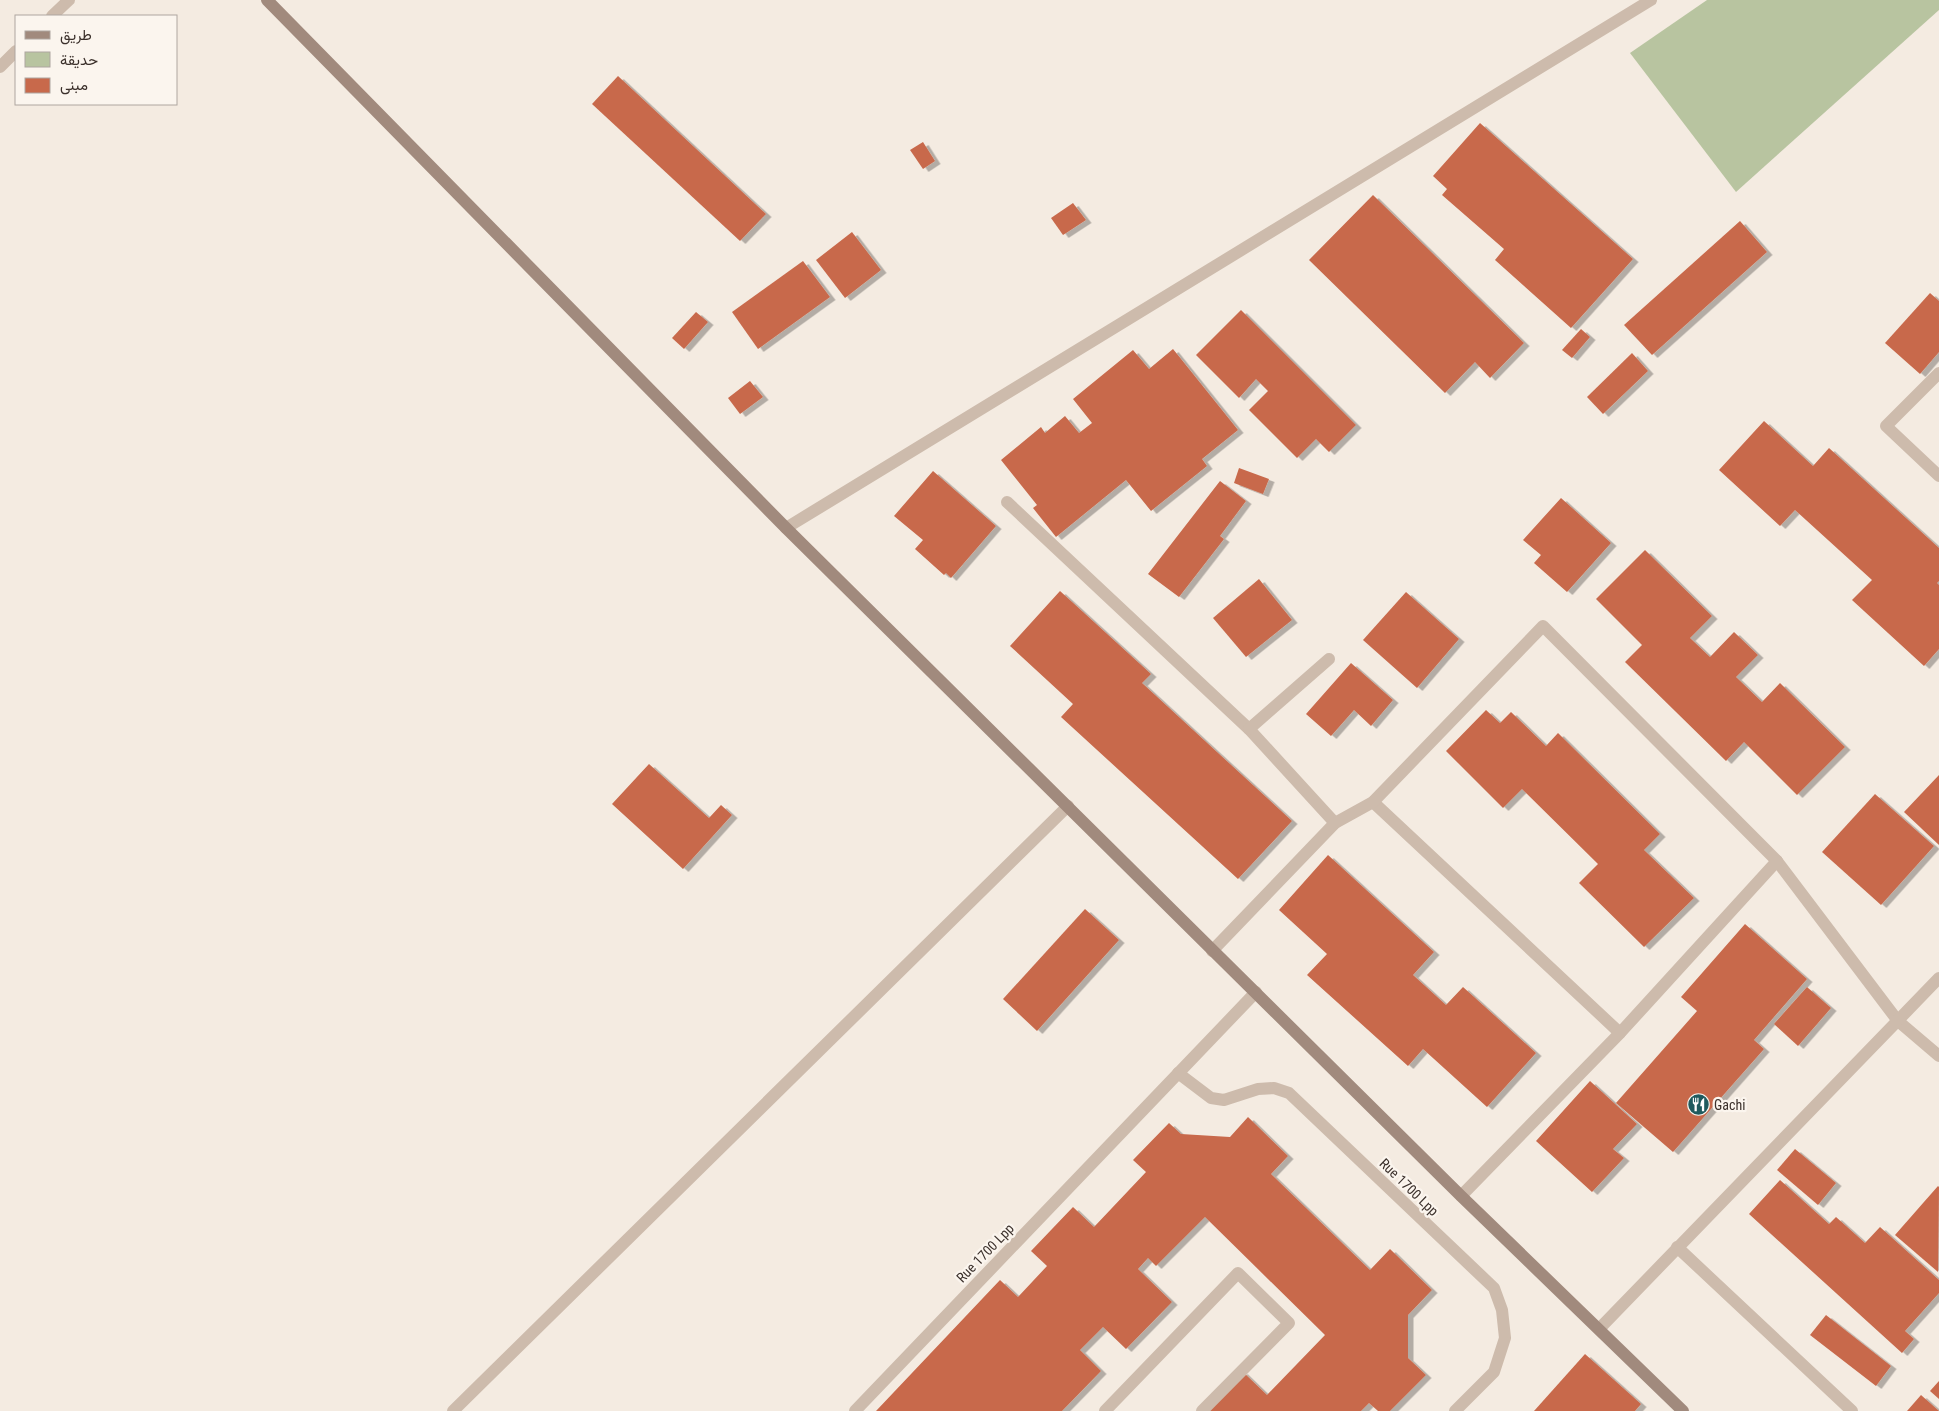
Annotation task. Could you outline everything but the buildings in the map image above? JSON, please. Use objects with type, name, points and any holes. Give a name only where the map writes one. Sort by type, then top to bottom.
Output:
[{"type":"main road","points":[[267,0],[786,528],[1212,951],[1683,1411]]},
{"type":"street","points":[[53,15],[69,0]]},
{"type":"street","points":[[786,528],[1652,0]]},
{"type":"street","points":[[0,67],[15,52]]},
{"type":"street","points":[[1939,373],[1886,426],[1939,476]]},
{"type":"street","points":[[1006,502],[1249,729],[1335,823]]},
{"type":"street","points":[[1212,951],[1335,823],[1373,802],[1543,626],[1777,861],[1898,1020],[1939,1056]]},
{"type":"street","points":[[1249,729],[1329,660]]},
{"type":"street","points":[[1373,802],[1620,1033]]},
{"type":"street","points":[[453,1411],[1068,806]]},
{"type":"street","points":[[1461,1196],[1620,1033],[1777,861]]},
{"type":"street","points":[[1600,1328],[1676,1247],[1939,978]]},
{"type":"street","name":"Rue 1700 Lpp","points":[[855,1411],[1256,992]]},
{"type":"street","name":"Rue 1700 Lpp","points":[[1178,1073],[1211,1098],[1224,1100],[1258,1089],[1274,1088],[1289,1093],[1494,1288],[1502,1310],[1505,1338],[1494,1372],[1454,1411]]},
{"type":"street","points":[[1676,1247],[1852,1411]]},
{"type":"street","points":[[1105,1411],[1238,1273],[1289,1323],[1202,1411]]},
{"type":"green space","points":[[1707,0],[1939,0],[1939,10],[1736,192],[1630,53]]},
{"type":"place","name":"Gachi","points":[[1698,1105]]}]
